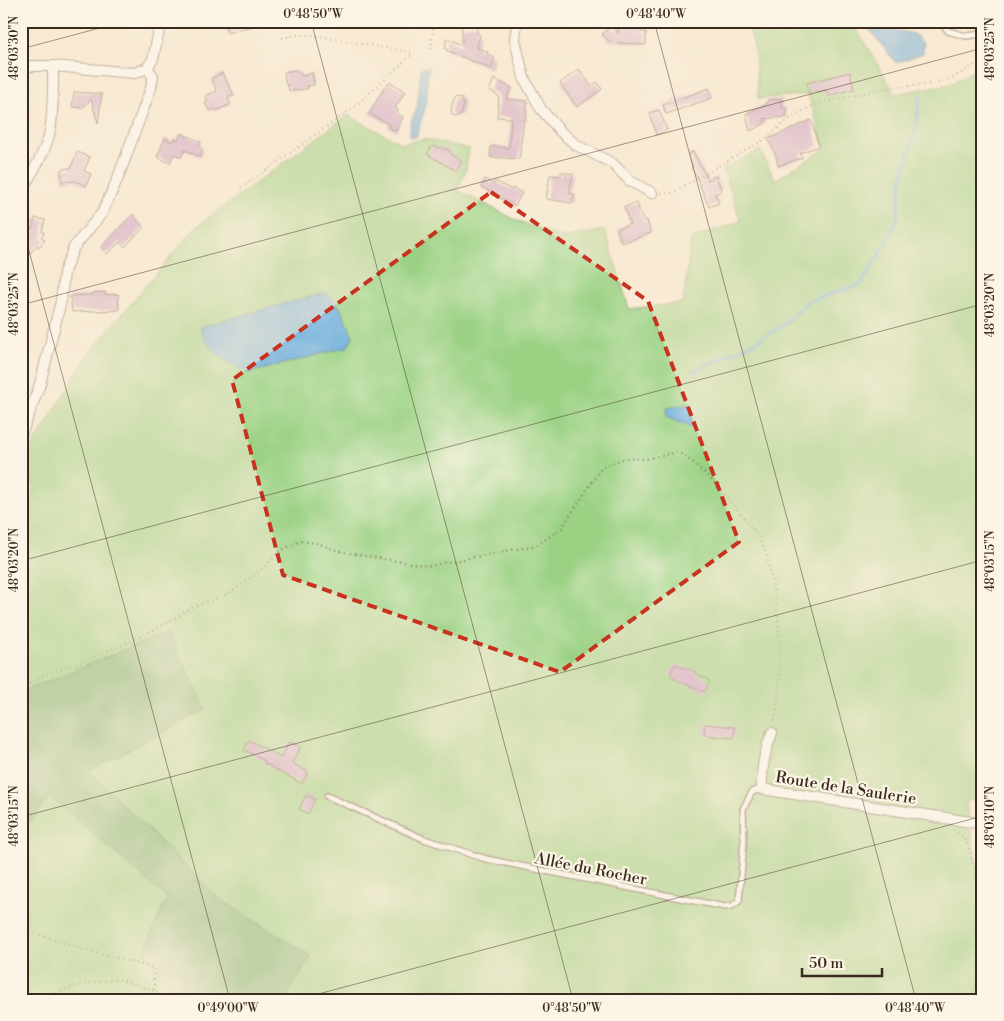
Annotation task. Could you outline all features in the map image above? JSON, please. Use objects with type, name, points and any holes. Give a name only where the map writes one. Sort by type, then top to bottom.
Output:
[{"type":"street","points":[[21,66],[53,66],[135,72],[147,68],[153,59],[161,21]]},
{"type":"street","points":[[517,21],[515,40],[524,78],[542,109],[560,131],[576,145],[612,163],[630,181],[652,193]]},
{"type":"street","points":[[21,190],[35,170],[48,138],[54,88],[53,66]]},
{"type":"street","points":[[21,435],[40,384],[61,301],[64,272],[74,248],[102,213],[118,178],[151,88],[153,76],[147,68]]},
{"type":"street","name":"Route de la Saulerie","points":[[772,733],[766,748],[761,771],[762,789],[983,824]]},
{"type":"lane","points":[[941,21],[948,31],[966,36],[983,34]]},
{"type":"lane","name":"Allée du Rocher","points":[[327,796],[424,839],[486,859],[725,907],[732,906],[739,901],[740,896],[744,840],[743,809],[752,792],[762,789]]},
{"type":"path","points":[[431,49],[434,21]]},
{"type":"path","points":[[241,188],[353,108],[414,53],[313,35],[296,35],[282,38]]},
{"type":"path","points":[[652,193],[672,193],[762,142],[792,117],[812,105],[885,88],[923,85],[951,78],[983,60]]},
{"type":"path","points":[[21,689],[45,674],[77,664],[125,644],[162,626],[193,607],[228,594],[256,574],[282,550],[300,541],[316,543],[342,552],[428,566],[537,544],[561,529],[602,468],[625,458],[645,459],[678,452],[695,462],[735,507],[762,544],[778,607],[781,638],[779,699],[772,733]]},
{"type":"path","points":[[21,793],[28,802],[21,816]]},
{"type":"path","points":[[952,830],[961,834],[968,845],[973,860],[983,928]]},
{"type":"path","points":[[21,928],[78,948],[154,968],[154,990]]},
{"type":"path","points":[[970,1000],[983,967]]},
{"type":"path","points":[[32,1000],[83,984],[118,979],[154,990],[164,1000]]},
{"type":"highlighted area","points":[[491,192],[648,301],[739,542],[560,672],[283,575],[232,380]]},
{"type":"green space","points":[[748,21],[847,21],[854,25],[895,94],[950,84],[983,65],[983,792],[966,803],[978,872],[983,869],[983,1000],[21,1000],[21,498],[35,490],[21,465],[90,352],[195,228],[348,115],[402,144],[423,139],[469,149],[466,170],[457,190],[518,221],[563,238],[605,230],[629,309],[683,303],[691,239],[741,221],[723,169],[760,150],[775,180],[825,149],[808,94],[758,99],[755,53]]},
{"type":"green space","points":[[168,632],[206,709],[89,771],[218,898],[311,956],[286,997],[281,1000],[180,1000],[144,952],[167,898],[50,796],[21,833],[21,692]]},
{"type":"water","points":[[872,25],[914,34],[924,43],[923,53],[896,63],[869,29]]},
{"type":"water","points":[[429,67],[427,102],[416,137],[410,137],[410,124],[417,108],[421,68]]},
{"type":"water","points":[[324,293],[334,300],[345,318],[353,337],[347,347],[249,373],[218,355],[207,343],[200,327]]},
{"type":"water","points":[[692,404],[692,428],[666,417],[667,408]]},
{"type":"building","points":[[224,21],[260,21],[261,24],[227,33]]},
{"type":"building","points":[[619,21],[641,21],[641,32],[646,32],[646,45],[610,42],[602,34],[611,26],[618,33]]},
{"type":"building","points":[[477,25],[477,33],[480,35],[477,48],[488,52],[487,54],[495,58],[491,69],[446,50],[446,38],[462,45],[462,26]]},
{"type":"building","points":[[579,69],[591,86],[597,82],[602,89],[577,107],[560,83]]},
{"type":"building","points":[[296,70],[303,76],[312,73],[314,85],[307,86],[308,89],[289,91],[284,72]]},
{"type":"building","points":[[850,72],[854,89],[828,96],[826,90],[809,93],[807,83]]},
{"type":"building","points":[[222,73],[234,95],[227,98],[231,104],[216,111],[214,109],[209,111],[205,103],[208,102],[205,96],[217,91],[211,79]]},
{"type":"building","points":[[494,79],[512,88],[506,99],[527,101],[526,120],[524,120],[519,159],[490,157],[491,146],[509,148],[511,118],[497,117],[499,96],[489,90]]},
{"type":"building","points":[[390,82],[405,91],[395,109],[398,110],[397,114],[403,117],[396,131],[388,127],[389,124],[369,114],[384,88]]},
{"type":"building","points":[[709,88],[712,98],[666,114],[663,105]]},
{"type":"building","points":[[74,92],[102,94],[98,123],[91,99],[82,108],[72,107]]},
{"type":"building","points":[[456,97],[462,98],[464,104],[461,115],[455,117],[452,115],[451,110]]},
{"type":"building","points":[[782,99],[782,108],[786,108],[786,117],[764,119],[766,123],[750,131],[746,114],[768,103],[767,100]]},
{"type":"building","points":[[659,110],[667,130],[656,135],[650,113]]},
{"type":"building","points":[[811,120],[819,146],[800,153],[802,158],[778,166],[776,156],[768,139]]},
{"type":"building","points":[[181,133],[201,142],[199,147],[203,149],[200,157],[185,150],[181,157],[174,154],[170,163],[157,157],[165,138],[172,142],[174,138],[178,140]]},
{"type":"building","points":[[432,146],[450,150],[450,154],[462,161],[456,171],[427,154]]},
{"type":"building","points":[[77,152],[90,157],[84,171],[91,174],[86,186],[75,181],[62,182],[61,169],[71,168]]},
{"type":"building","points":[[693,152],[708,180],[716,176],[722,191],[715,194],[719,203],[709,207],[695,173],[691,168],[693,167],[688,154]]},
{"type":"building","points":[[561,172],[573,174],[569,193],[574,194],[572,203],[546,199],[550,175],[561,176]]},
{"type":"building","points":[[485,179],[493,184],[495,181],[522,193],[515,206],[481,187]]},
{"type":"building","points":[[637,203],[643,221],[647,220],[651,233],[622,243],[617,229],[630,224],[624,207]]},
{"type":"building","points":[[132,215],[144,227],[125,247],[120,242],[107,254],[101,248]]},
{"type":"building","points":[[35,218],[45,220],[42,232],[45,233],[41,237],[45,240],[39,247],[37,245],[21,264],[21,238],[33,227]]},
{"type":"building","points":[[105,292],[105,295],[118,294],[119,310],[72,312],[70,296],[93,295],[93,293]]},
{"type":"building","points":[[675,664],[688,668],[710,681],[705,692],[674,679],[675,677],[670,675]]},
{"type":"building","points":[[705,724],[735,727],[734,738],[704,735]]},
{"type":"building","points":[[249,740],[281,758],[289,742],[301,747],[292,763],[308,772],[302,784],[244,750]]},
{"type":"building","points":[[306,795],[315,799],[308,814],[299,809]]},
{"type":"waterway","points":[[694,371],[750,345],[783,326],[807,302],[861,284],[887,242],[897,220],[901,183],[916,128],[920,95]]}]
